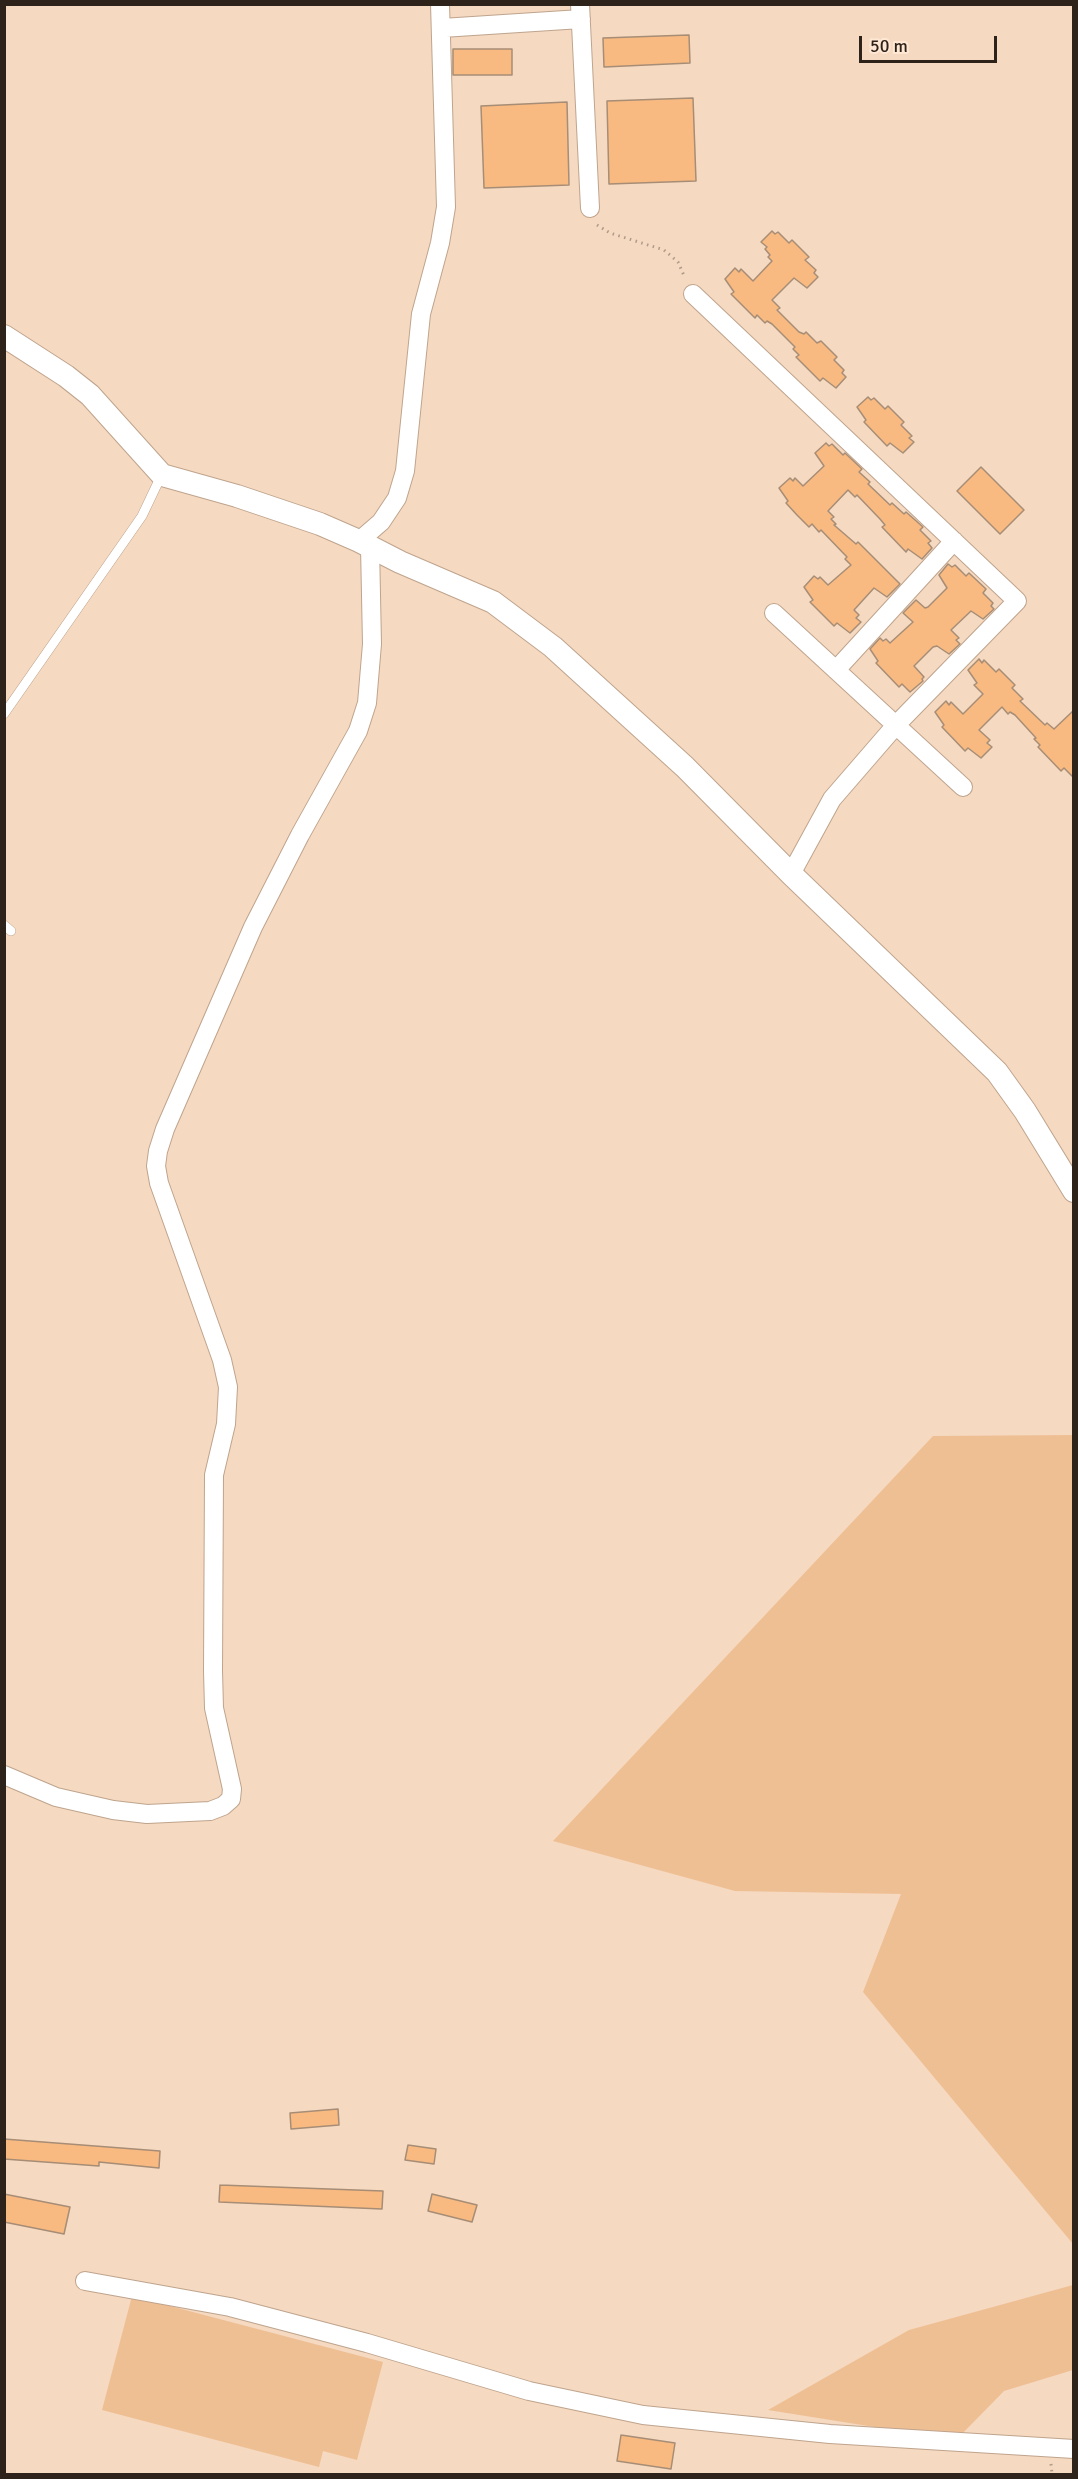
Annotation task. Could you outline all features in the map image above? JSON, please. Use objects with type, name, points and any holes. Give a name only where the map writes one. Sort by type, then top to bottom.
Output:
[{"type":"street","points":[[4,1775],[56,1797],[113,1810],[147,1814],[210,1811],[223,1806],[231,1799],[232,1789],[214,1708],[213,1671],[214,1475],[226,1424],[228,1387],[222,1360],[159,1184],[156,1166],[165,1130],[253,927],[358,730],[367,703],[372,644],[365,544],[397,498],[405,471],[420,324],[440,243],[446,207],[440,4]]},
{"type":"street","points":[[442,28],[581,12],[590,208]]},
{"type":"street","points":[[693,294],[1017,602],[896,725],[832,799],[791,874]]},
{"type":"street","points":[[4,336],[66,376],[90,395],[162,475],[237,496],[320,524],[493,602],[530,628],[685,767],[791,874],[997,1072],[1025,1111],[1074,1191]]},
{"type":"street","points":[[836,670],[954,541]]},
{"type":"street","points":[[774,613],[963,787]]},
{"type":"street","points":[[85,2281],[230,2307],[367,2343],[529,2391],[643,2415],[830,2434],[1074,2448]]},
{"type":"lane","points":[[4,714],[142,516],[162,475]]},
{"type":"path","points":[[590,208],[594,223],[610,233],[664,250],[678,262],[693,294]]},
{"type":"shaded area","points":[[1074,1435],[1073,2244],[863,1992],[901,1894],[735,1891],[553,1841],[933,1436]]},
{"type":"shaded area","points":[[1073,2285],[1073,2370],[1004,2391],[956,2440],[768,2410],[909,2330]]},
{"type":"shaded area","points":[[132,2296],[383,2362],[357,2460],[323,2451],[319,2467],[102,2410]]},
{"type":"building","points":[[689,35],[690,63],[604,67],[603,38]]},
{"type":"building","points":[[453,49],[512,49],[512,75],[453,75]]},
{"type":"building","points":[[693,98],[696,181],[609,184],[607,101]]},
{"type":"building","points":[[567,102],[569,185],[484,188],[481,106]]},
{"type":"building","points":[[772,231],[775,234],[778,232],[789,243],[792,240],[809,257],[805,260],[816,270],[814,273],[818,277],[807,288],[794,278],[772,300],[780,308],[777,310],[799,332],[804,334],[806,332],[817,343],[821,341],[837,357],[834,360],[844,370],[842,373],[846,377],[836,388],[823,378],[820,381],[796,357],[799,355],[793,349],[795,347],[772,324],[767,321],[765,323],[757,315],[755,318],[731,294],[734,292],[725,279],[735,268],[739,272],[741,269],[753,281],[772,261],[765,249],[767,247],[761,242]]},
{"type":"building","points":[[868,397],[871,400],[874,398],[885,409],[888,406],[904,422],[901,425],[912,436],[909,438],[914,442],[903,453],[890,443],[887,446],[864,422],[866,420],[857,407]]},
{"type":"building","points":[[826,443],[829,446],[832,444],[843,455],[845,453],[862,469],[859,472],[870,482],[868,484],[890,505],[892,503],[904,514],[906,512],[923,527],[920,530],[931,541],[928,543],[932,548],[922,559],[908,549],[906,552],[882,527],[885,525],[880,519],[857,495],[855,497],[848,490],[828,511],[834,517],[831,519],[836,524],[834,525],[856,544],[858,542],[900,584],[887,597],[874,588],[854,610],[859,615],[856,618],[861,622],[850,633],[837,623],[834,626],[810,602],[813,600],[804,587],[814,576],[818,579],[820,577],[828,585],[851,565],[845,559],[847,557],[821,530],[819,532],[812,524],[809,527],[797,515],[786,503],[788,501],[779,488],[790,478],[793,481],[795,478],[803,486],[824,466],[815,453]]},
{"type":"building","points":[[981,467],[1024,510],[1000,534],[957,491]]},
{"type":"building","points":[[948,564],[952,567],[955,565],[966,576],[969,573],[986,589],[983,593],[993,603],[991,606],[994,609],[983,619],[971,611],[951,630],[959,638],[956,640],[960,644],[949,654],[937,646],[933,647],[914,666],[924,677],[923,681],[910,692],[902,684],[899,687],[876,663],[878,661],[870,649],[880,638],[890,643],[913,622],[903,613],[916,600],[925,608],[928,607],[947,588],[939,575]]},
{"type":"building","points":[[979,659],[982,663],[984,660],[996,672],[999,669],[1015,685],[1012,688],[1023,699],[1020,701],[1045,725],[1047,723],[1054,729],[1074,710],[1074,778],[1064,768],[1061,771],[1038,747],[1040,745],[1034,739],[1036,738],[1015,715],[1010,712],[1008,714],[1002,707],[979,730],[990,740],[987,743],[992,747],[981,758],[968,748],[965,751],[942,727],[944,725],[935,712],[946,701],[949,705],[951,702],[963,714],[983,694],[974,685],[977,683],[968,670]]},
{"type":"building","points":[[338,2109],[339,2125],[291,2129],[290,2113]]},
{"type":"building","points":[[4,2139],[160,2151],[159,2168],[99,2162],[99,2166],[4,2159]]},
{"type":"building","points":[[408,2145],[436,2149],[434,2164],[405,2160]]},
{"type":"building","points":[[220,2185],[383,2191],[382,2209],[219,2202]]},
{"type":"building","points":[[4,2194],[70,2207],[64,2234],[4,2222]]},
{"type":"building","points":[[432,2194],[477,2205],[472,2222],[428,2211]]},
{"type":"building","points":[[621,2435],[675,2443],[671,2469],[617,2461]]}]
